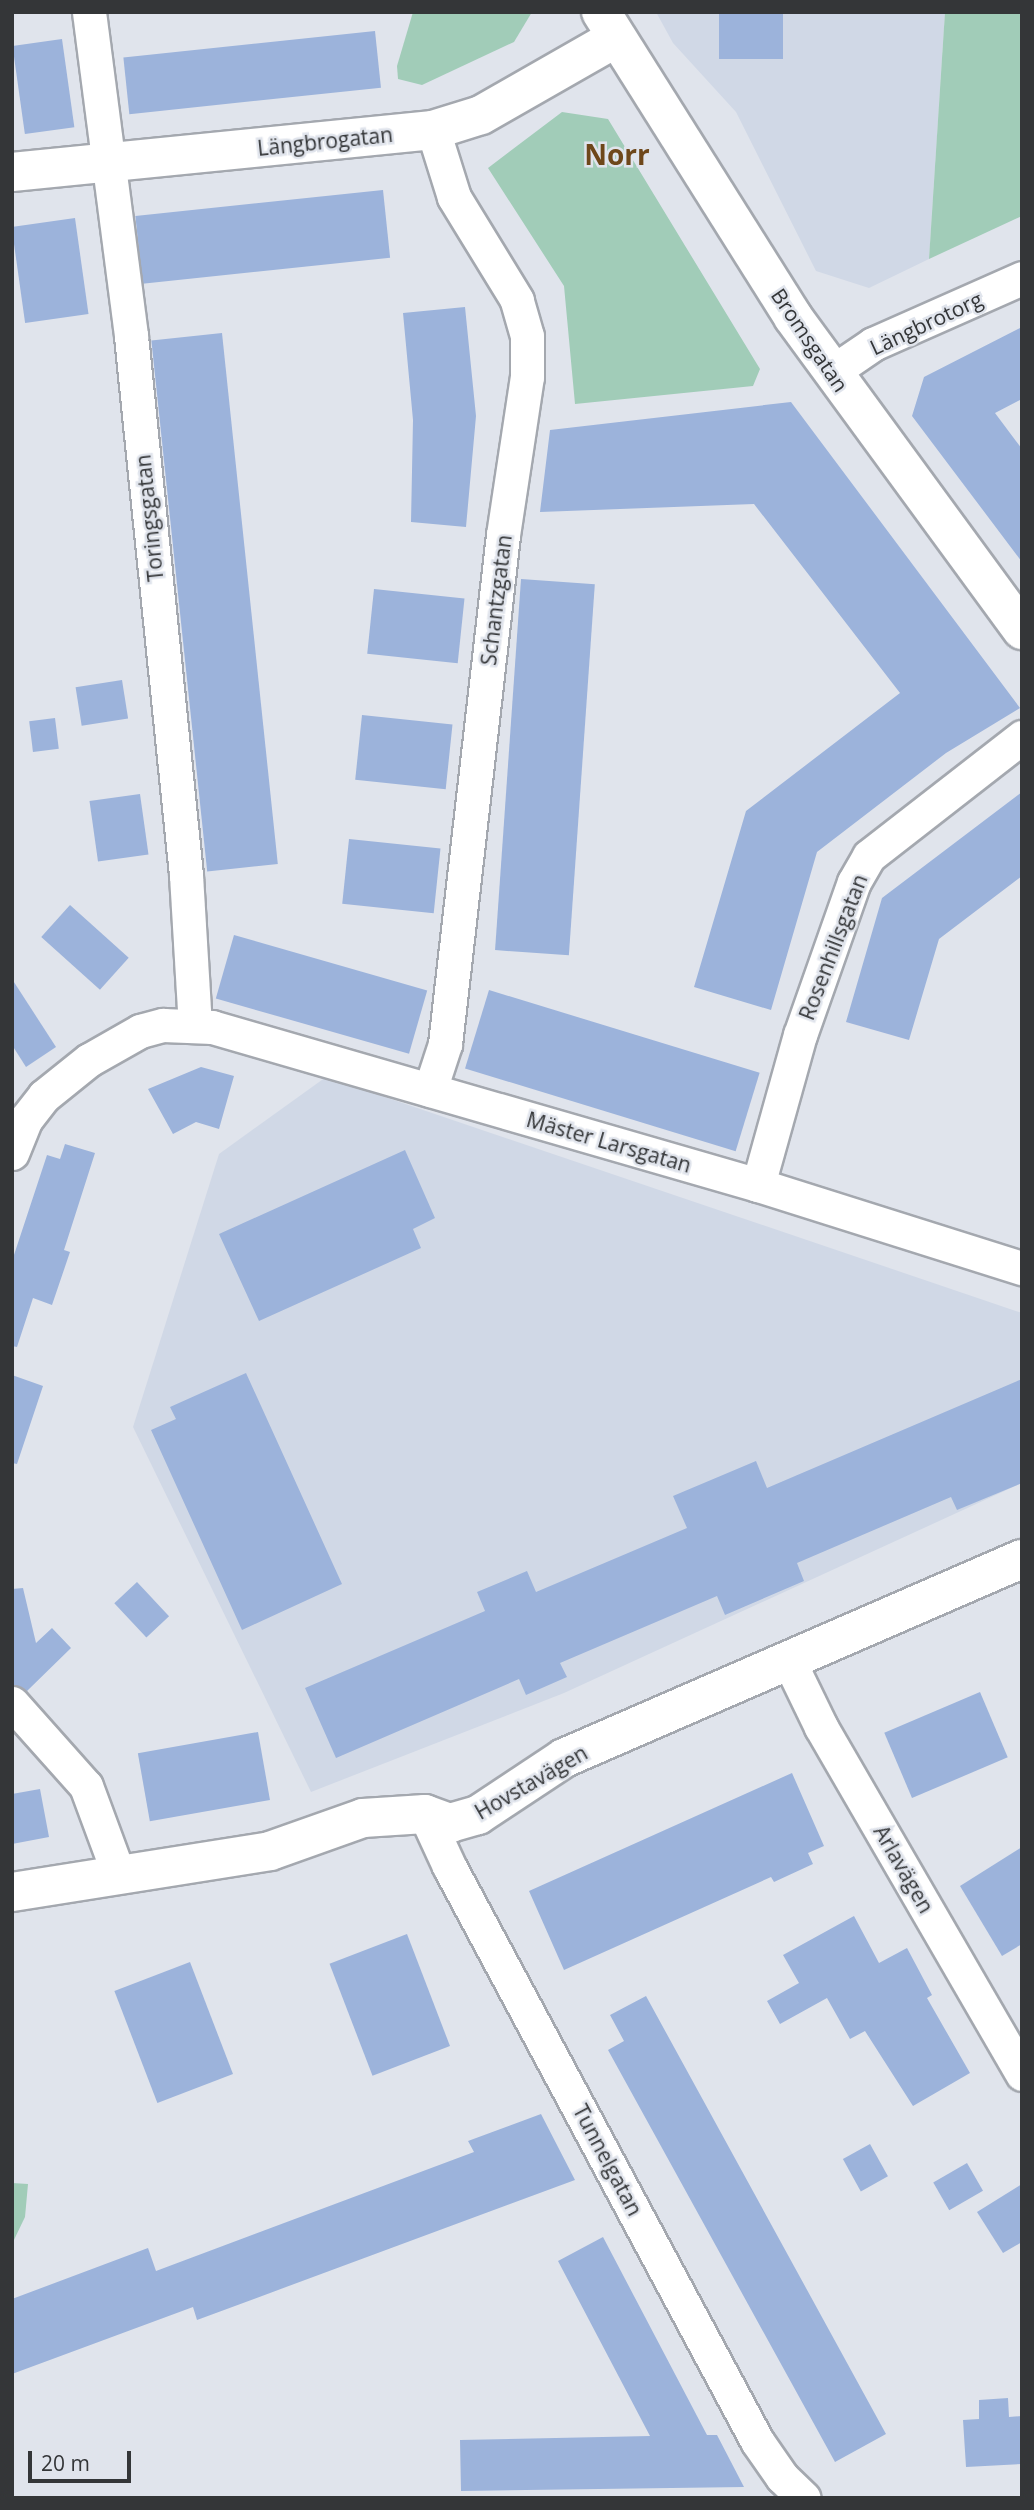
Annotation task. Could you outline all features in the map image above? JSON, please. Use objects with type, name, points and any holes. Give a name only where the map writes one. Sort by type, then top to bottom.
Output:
[{"type":"street","name":"Toringsgatan","points":[[89,12],[111,162],[186,875],[195,1026]]},
{"type":"street","name":"Längbrogatan","points":[[12,172],[433,130],[481,115],[608,25]]},
{"type":"street","name":"Bromsgatan","points":[[608,25],[832,372],[1022,630]]},
{"type":"street","name":"Schantzgatan","points":[[430,1090],[446,1044],[503,535],[527,377],[527,336],[517,300],[454,197],[433,130]]},
{"type":"street","name":"Längbrotorg","points":[[832,372],[873,344],[1022,278]]},
{"type":"street","name":"Rosenhillsgatan","points":[[758,1185],[800,1035],[854,881],[869,856],[1022,737]]},
{"type":"street","name":"Mäster Larsgatan","points":[[12,1153],[26,1119],[44,1096],[89,1060],[140,1031],[163,1025],[212,1027],[758,1185],[1022,1268]]},
{"type":"street","name":"Hovstavägen","points":[[12,1892],[270,1851],[363,1818],[425,1814],[450,1823],[478,1815],[564,1758],[1022,1559]]},
{"type":"street","name":"Arlavägen","points":[[789,1661],[821,1727],[1022,2074]]},
{"type":"street","points":[[12,1703],[86,1786],[119,1875]]},
{"type":"street","name":"Tunnelgatan","points":[[425,1814],[757,2441],[782,2477],[804,2498]]},
{"type":"shaded area","points":[[656,12],[945,12],[929,259],[869,288],[816,271],[736,112],[673,43]]},
{"type":"shaded area","points":[[326,1077],[1022,1313],[1022,1483],[564,1693],[311,1792],[133,1427],[219,1154]]},
{"type":"green space","points":[[413,12],[532,12],[514,42],[422,85],[398,79],[397,66]]},
{"type":"green space","points":[[945,12],[1022,12],[1022,216],[929,259]]},
{"type":"green space","points":[[562,112],[608,119],[760,369],[753,386],[575,404],[564,286],[488,168]]},
{"type":"green space","points":[[12,2183],[28,2184],[25,2217],[12,2244]]},
{"type":"building","points":[[719,12],[783,12],[783,59],[719,59]]},
{"type":"building","points":[[375,31],[381,88],[129,114],[123,57]]},
{"type":"building","points":[[62,39],[74,127],[25,134],[12,46]]},
{"type":"building","points":[[383,190],[390,258],[142,284],[135,216]]},
{"type":"building","points":[[75,218],[88,314],[25,323],[12,227]]},
{"type":"building","points":[[465,307],[476,416],[466,527],[411,522],[413,420],[403,313]]},
{"type":"building","points":[[1022,327],[1022,399],[995,413],[1022,449],[1022,562],[912,416],[924,377]]},
{"type":"building","points":[[222,333],[278,864],[207,871],[151,340]]},
{"type":"building","points":[[791,402],[1020,708],[946,753],[817,852],[771,1010],[694,987],[746,811],[900,693],[754,504],[540,512],[550,430]]},
{"type":"building","points":[[521,579],[595,584],[569,955],[495,950]]},
{"type":"building","points":[[374,589],[465,599],[458,663],[367,654]]},
{"type":"building","points":[[122,680],[128,719],[82,726],[76,687]]},
{"type":"building","points":[[362,715],[453,725],[446,789],[355,780]]},
{"type":"building","points":[[55,718],[59,749],[33,752],[29,721]]},
{"type":"building","points":[[1022,792],[1022,876],[939,939],[909,1040],[846,1022],[882,898]]},
{"type":"building","points":[[140,794],[148,854],[98,862],[89,801]]},
{"type":"building","points":[[349,839],[440,849],[434,913],[342,904]]},
{"type":"building","points":[[70,905],[129,958],[100,990],[41,937]]},
{"type":"building","points":[[234,935],[427,990],[409,1054],[216,998]]},
{"type":"building","points":[[12,979],[56,1047],[26,1067],[12,1045]]},
{"type":"building","points":[[489,990],[760,1073],[736,1151],[465,1068]]},
{"type":"building","points":[[201,1067],[234,1076],[219,1129],[196,1122],[173,1134],[148,1089]]},
{"type":"building","points":[[65,1144],[95,1153],[64,1250],[70,1252],[52,1305],[33,1298],[17,1347],[12,1346],[12,1261],[47,1155],[60,1159]]},
{"type":"building","points":[[405,1150],[435,1218],[413,1229],[421,1248],[259,1321],[219,1234]]},
{"type":"building","points":[[246,1373],[342,1584],[242,1630],[151,1430],[176,1419],[170,1407]]},
{"type":"building","points":[[12,1375],[43,1386],[17,1464],[12,1463]]},
{"type":"building","points":[[1022,1379],[1022,1483],[957,1510],[951,1497],[797,1563],[804,1581],[725,1615],[717,1596],[560,1663],[567,1677],[526,1695],[519,1679],[336,1758],[305,1688],[485,1611],[477,1592],[527,1571],[536,1592],[687,1528],[673,1496],[756,1461],[767,1488]]},
{"type":"building","points":[[137,1582],[169,1616],[146,1638],[114,1603]]},
{"type":"building","points":[[23,1588],[36,1643],[52,1628],[71,1648],[27,1691],[12,1684],[12,1589]]},
{"type":"building","points":[[980,1692],[1008,1757],[912,1798],[884,1733]]},
{"type":"building","points":[[258,1732],[270,1800],[150,1821],[138,1753]]},
{"type":"building","points":[[792,1773],[824,1846],[808,1853],[813,1864],[774,1882],[771,1877],[564,1970],[529,1891]]},
{"type":"building","points":[[40,1789],[49,1837],[12,1844],[12,1794]]},
{"type":"building","points":[[1022,1847],[1022,1944],[1002,1956],[960,1886]]},
{"type":"building","points":[[854,1916],[879,1963],[907,1948],[932,1995],[927,1998],[970,2073],[913,2106],[865,2031],[850,2039],[827,1998],[780,2024],[767,2001],[799,1983],[783,1955]]},
{"type":"building","points":[[407,1934],[450,2046],[373,2076],[330,1964]]},
{"type":"building","points":[[190,1962],[233,2074],[157,2103],[114,1991]]},
{"type":"building","points":[[646,1996],[886,2434],[835,2462],[608,2050],[624,2041],[610,2015]]},
{"type":"building","points":[[541,2114],[575,2180],[197,2320],[193,2307],[12,2374],[12,2299],[148,2248],[156,2271],[474,2152],[468,2141]]},
{"type":"building","points":[[870,2144],[888,2176],[861,2191],[843,2159]]},
{"type":"building","points":[[967,2163],[983,2191],[949,2210],[933,2182]]},
{"type":"building","points":[[1022,2184],[1022,2242],[1003,2253],[977,2212]]},
{"type":"building","points":[[603,2237],[707,2435],[717,2435],[744,2487],[461,2491],[460,2440],[650,2436],[558,2261]]},
{"type":"building","points":[[1008,2398],[1009,2417],[1022,2416],[1022,2464],[966,2467],[963,2420],[979,2419],[979,2400]]},
{"type":"district","name":"Norr","points":[[617,154]]}]
